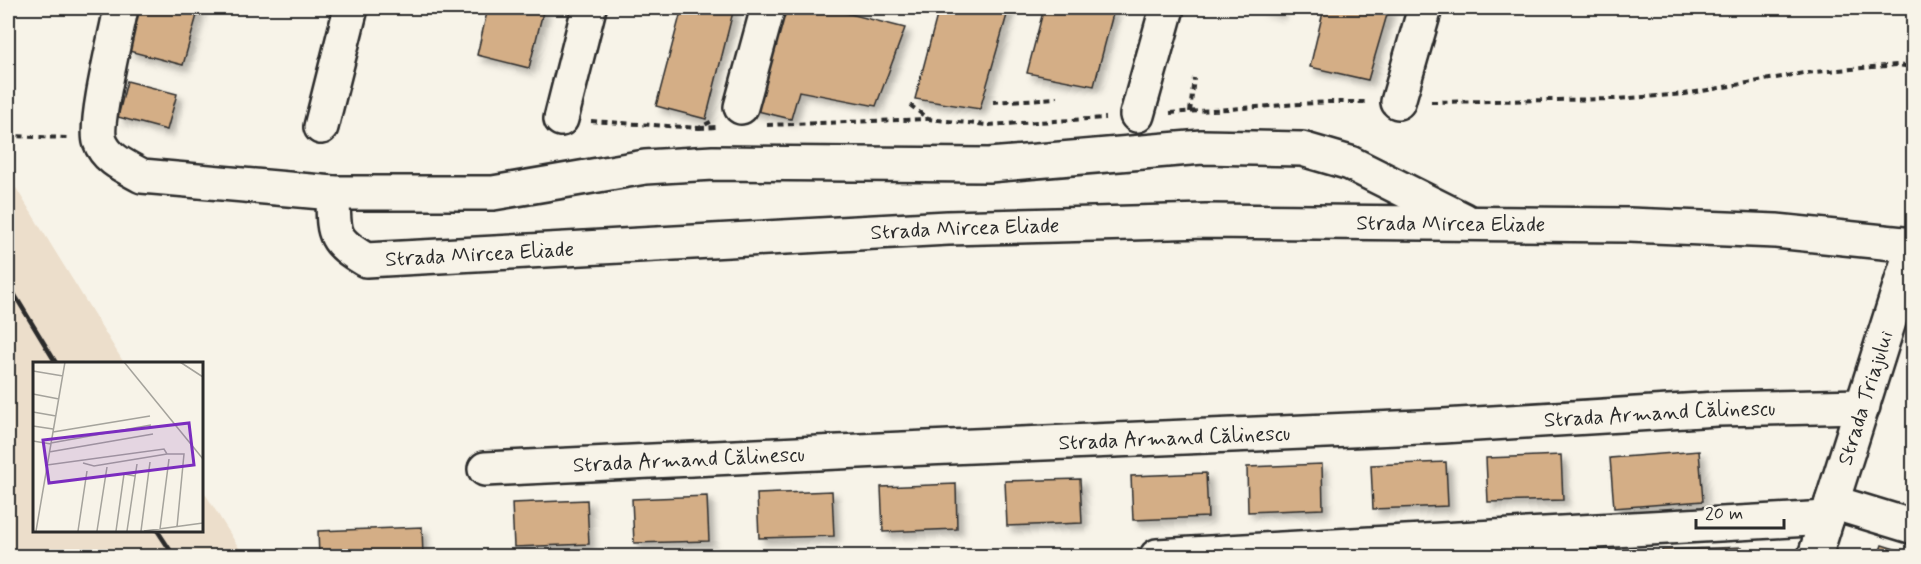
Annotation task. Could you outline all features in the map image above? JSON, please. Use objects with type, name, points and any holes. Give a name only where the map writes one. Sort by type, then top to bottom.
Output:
[{"type":"street","points":[[121,8],[100,131],[114,161],[142,176],[333,194],[493,193],[645,167],[713,163],[989,165],[1202,147],[1302,149],[1350,163],[1472,223]]},
{"type":"street","points":[[321,127],[351,8]]},
{"type":"street","points":[[561,119],[589,8]]},
{"type":"street","points":[[740,120],[768,8]]},
{"type":"street","points":[[1137,115],[1167,8]]},
{"type":"street","points":[[1398,102],[1425,8]]},
{"type":"street","name":"Strada Mircea Eliade","points":[[333,194],[334,234],[346,248],[366,260],[948,228],[1206,221],[1629,225],[1776,231],[1913,243]]},
{"type":"street","name":"Strada Triajului","points":[[1815,556],[1913,243]]},
{"type":"street","name":"Strada Armand Călinescu","points":[[485,469],[1443,426],[1718,409],[1863,406]]},
{"type":"street","points":[[1157,556],[1830,510],[1914,526]]},
{"type":"path","points":[[561,119],[699,128],[740,120],[928,119],[987,126],[1329,102],[1615,99],[1685,94],[1804,73],[1897,65],[1914,67]]},
{"type":"path","points":[[1190,112],[1194,78]]},
{"type":"path","points":[[993,102],[1057,98]]},
{"type":"path","points":[[909,105],[928,119]]},
{"type":"path","points":[[699,128],[740,120]]},
{"type":"path","points":[[8,136],[100,131]]},
{"type":"shaded area","points":[[8,175],[123,362],[33,362],[33,531],[202,531],[202,489],[244,556],[8,556]]},
{"type":"building","points":[[140,8],[199,8],[183,65],[129,51]]},
{"type":"building","points":[[488,8],[544,8],[529,68],[477,55]]},
{"type":"building","points":[[682,8],[734,8],[706,119],[656,106]]},
{"type":"building","points":[[777,8],[827,8],[905,28],[876,106],[799,91],[791,119],[741,107]]},
{"type":"building","points":[[939,8],[1009,8],[980,109],[915,99]]},
{"type":"building","points":[[1044,8],[1114,10],[1094,86],[1027,73]]},
{"type":"building","points":[[1259,8],[1281,8],[1279,13]]},
{"type":"building","points":[[1324,8],[1389,8],[1368,80],[1310,67]]},
{"type":"building","points":[[127,81],[177,94],[167,130],[118,117]]},
{"type":"building","points":[[1699,451],[1703,501],[1614,508],[1610,458]]},
{"type":"building","points":[[1561,455],[1563,500],[1488,502],[1486,458]]},
{"type":"building","points":[[1446,462],[1448,506],[1373,509],[1371,465]]},
{"type":"building","points":[[1322,464],[1323,509],[1248,512],[1247,467]]},
{"type":"building","points":[[1206,473],[1208,517],[1133,520],[1131,476]]},
{"type":"building","points":[[1080,479],[1082,523],[1007,526],[1005,481]]},
{"type":"building","points":[[956,484],[957,529],[883,532],[881,487]]},
{"type":"building","points":[[832,491],[834,536],[759,538],[757,494]]},
{"type":"building","points":[[707,496],[709,541],[634,543],[632,499]]},
{"type":"building","points":[[587,500],[589,544],[514,547],[512,503]]},
{"type":"building","points":[[422,527],[423,556],[319,556],[318,531]]},
{"type":"building","points":[[1882,545],[1914,555],[1914,556],[1878,556]]},
{"type":"building","points":[[1742,547],[1742,556],[1662,556],[1662,550]]},
{"type":"building","points":[[1613,554],[1613,556],[1533,556]]},
{"type":"railway","points":[[8,284],[55,362]]},
{"type":"railway","points":[[158,531],[174,556]]}]
